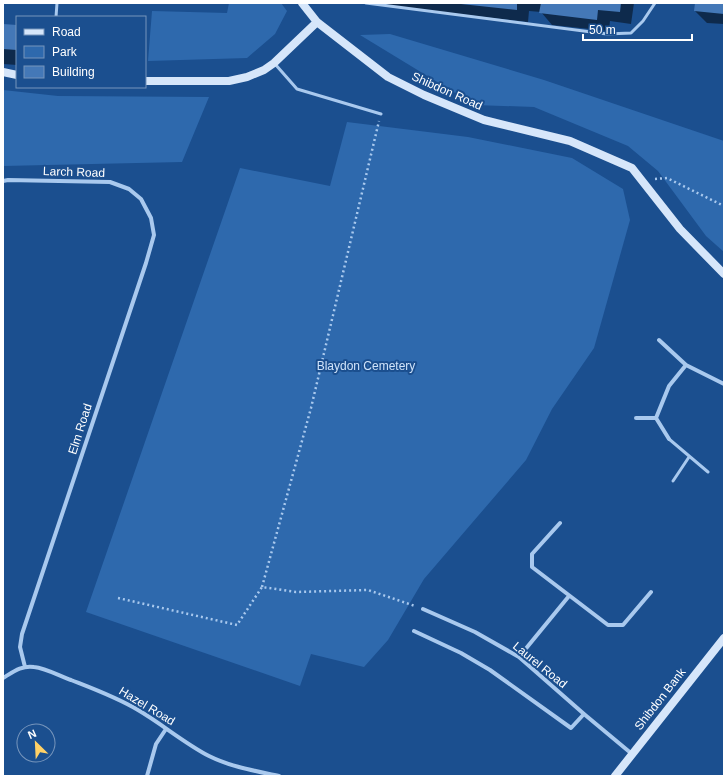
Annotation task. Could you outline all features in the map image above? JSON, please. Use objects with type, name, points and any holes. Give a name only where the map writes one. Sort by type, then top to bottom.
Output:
[{"type":"main road","name":"Shibdon Road","points":[[302,3],[317,22],[388,77],[424,95],[484,120],[570,141],[632,168],[680,229],[724,274]]},
{"type":"main road","points":[[146,81],[229,81],[247,77],[264,70],[274,63],[317,22]]},
{"type":"main road","points":[[3,72],[16,75]]},
{"type":"main road","name":"Shibdon Bank","points":[[615,776],[724,638]]},
{"type":"street","name":"Larch Road","points":[[3,181],[110,182],[129,190],[141,199]]},
{"type":"street","name":"Elm Road","points":[[25,667],[20,647],[22,634],[154,235],[151,218],[141,199]]},
{"type":"street","points":[[658,340],[686,365],[724,384]]},
{"type":"street","points":[[656,418],[668,386],[686,365]]},
{"type":"street","points":[[636,418],[656,418]]},
{"type":"street","points":[[656,418],[669,439]]},
{"type":"street","points":[[560,523],[532,554],[532,567],[569,596],[608,625],[623,625],[651,592]]},
{"type":"street","points":[[518,657],[569,596]]},
{"type":"street","name":"Laurel Road","points":[[423,609],[475,632],[518,657],[632,754]]},
{"type":"street","points":[[414,631],[461,653],[490,670],[570,728],[584,714]]},
{"type":"street","points":[[3,678],[15,670],[25,667]]},
{"type":"street","name":"Hazel Road","points":[[25,667],[34,667],[112,696],[138,710],[211,757],[256,771],[280,776]]},
{"type":"street","points":[[147,776],[156,744],[166,729]]},
{"type":"lane","points":[[56,16],[57,3]]},
{"type":"lane","points":[[366,3],[607,34],[631,33],[643,21],[655,3]]},
{"type":"lane","points":[[274,63],[297,89],[381,114]]},
{"type":"lane","points":[[669,439],[708,472]]},
{"type":"lane","points":[[673,481],[689,457]]},
{"type":"path","points":[[118,598],[237,625],[262,587],[311,408],[381,114]]},
{"type":"path","points":[[642,180],[667,178],[724,206]]},
{"type":"path","points":[[262,587],[296,592],[368,590],[423,609]]},
{"type":"green space","points":[[229,3],[281,3],[287,11],[275,34],[247,58],[148,61],[152,11],[227,13]]},
{"type":"green space","points":[[390,34],[544,80],[724,141],[724,252],[706,236],[658,171],[628,146],[534,107],[475,105],[360,35]]},
{"type":"green space","points":[[3,90],[58,96],[209,97],[182,162],[3,166]]},
{"type":"green space","name":"Blaydon Cemetery","points":[[347,122],[468,137],[572,158],[623,189],[630,220],[594,348],[552,409],[526,460],[424,579],[388,640],[364,667],[311,654],[300,686],[86,612],[240,168],[330,186]]},
{"type":"building","points":[[517,3],[517,10],[461,4]]},
{"type":"building","points":[[541,3],[621,3],[620,12],[598,10],[597,20],[539,13]]},
{"type":"building","points":[[695,3],[724,3],[724,14],[694,11]]},
{"type":"building","points":[[3,24],[16,25],[16,50],[3,49]]}]
